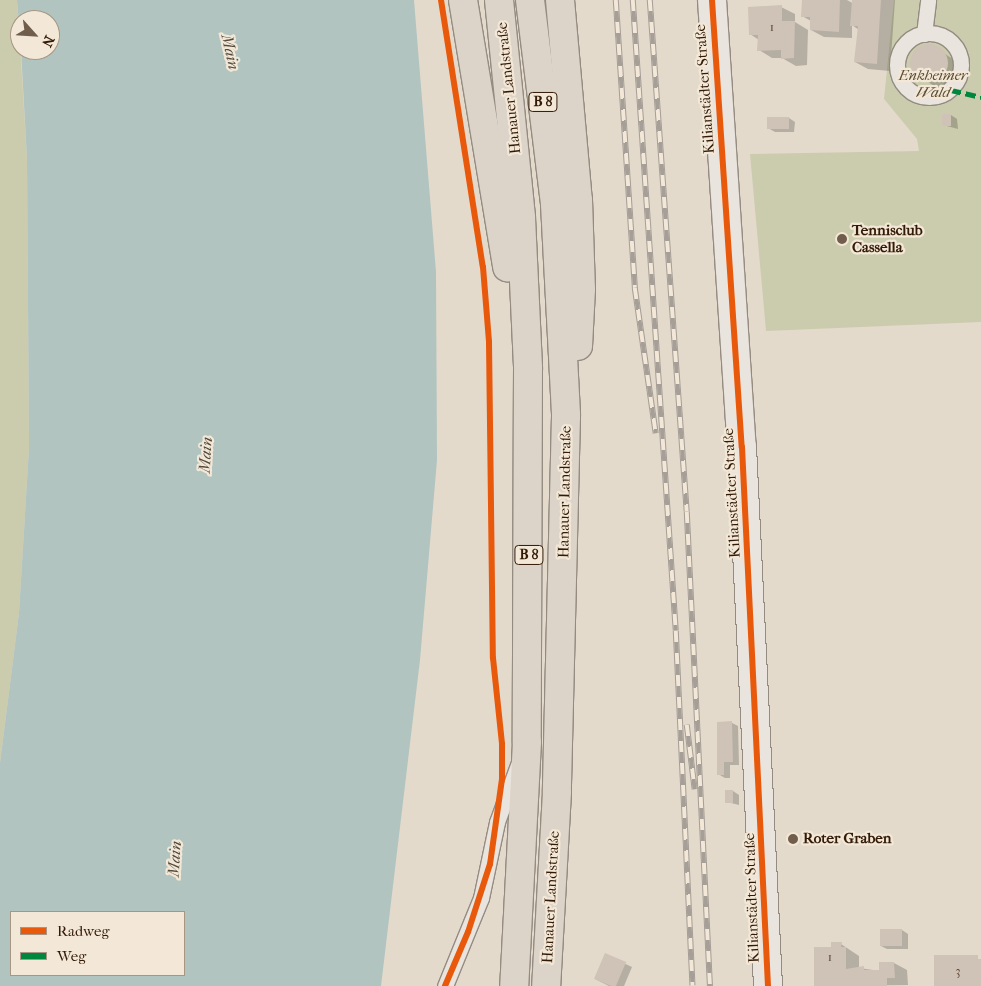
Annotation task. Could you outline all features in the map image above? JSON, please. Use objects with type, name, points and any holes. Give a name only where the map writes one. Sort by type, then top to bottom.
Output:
[{"type":"main road","points":[[463,0],[509,276],[528,369]]},
{"type":"main road","name":"Hanauer Landstraße","points":[[499,0],[521,218],[528,369],[527,742],[514,986]]},
{"type":"main road","name":"Hanauer Landstraße","points":[[530,0],[555,204],[566,416],[557,792],[546,986]]},
{"type":"main road","points":[[560,0],[572,101],[581,288],[576,363],[566,416]]},
{"type":"street","name":"Kilianstädter Straße","points":[[712,0],[742,447],[768,986]]},
{"type":"lane","points":[[924,34],[928,0]]},
{"type":"lane","points":[[924,34],[947,38],[960,57],[958,80],[951,90],[936,97],[912,93],[900,79],[898,70],[901,50],[907,43],[924,34]]},
{"type":"lane","points":[[444,986],[481,898],[497,822],[527,742]]},
{"type":"green space","points":[[0,0],[17,0],[18,10],[10,10],[10,60],[21,60],[27,159],[29,448],[19,613],[0,763]]},
{"type":"green space","name":"Enkheimer Wald","points":[[894,0],[981,0],[981,322],[766,331],[750,154],[919,151],[917,139],[884,99]]},
{"type":"water","name":"Main","points":[[17,0],[414,0],[436,272],[437,460],[420,660],[381,986],[0,986],[0,763],[19,613],[29,448],[27,159],[22,60],[60,60],[60,10],[18,10]]},
{"type":"building","points":[[802,0],[840,0],[839,32],[810,30],[810,17],[801,17]]},
{"type":"building","points":[[852,0],[881,0],[877,64],[854,62],[858,26],[850,26]]},
{"type":"building","points":[[782,5],[782,21],[795,21],[794,58],[781,59],[781,50],[757,51],[758,35],[749,35],[748,7]]},
{"type":"building","points":[[929,44],[942,50],[948,63],[942,76],[929,82],[916,76],[910,63],[916,50]]},
{"type":"building","points":[[942,114],[951,114],[951,126],[942,126]]},
{"type":"building","points":[[767,117],[789,117],[789,129],[767,129]]},
{"type":"building","points":[[732,721],[733,762],[724,762],[724,775],[717,775],[717,722]]},
{"type":"building","points":[[725,790],[733,790],[733,803],[725,803]]},
{"type":"building","points":[[880,929],[902,929],[902,946],[880,946]]},
{"type":"building","points":[[831,942],[842,942],[841,947],[846,947],[846,969],[864,966],[864,970],[879,970],[879,962],[894,962],[895,978],[887,978],[887,986],[814,986],[814,947],[831,947]]},
{"type":"building","points":[[605,953],[626,962],[616,986],[611,986],[594,979]]},
{"type":"building","points":[[934,955],[978,955],[978,959],[981,959],[981,986],[934,986]]},
{"type":"railway","points":[[616,0],[635,288],[656,433]]},
{"type":"railway","points":[[633,0],[676,631],[693,986]]},
{"type":"railway","points":[[650,0],[687,512],[710,986]]},
{"type":"railway","points":[[687,725],[695,790]]},
{"type":"marked path","points":[[951,90],[981,97]]},
{"type":"cycle path","points":[[441,0],[483,267],[489,342],[493,658],[502,744],[502,779],[490,864],[468,932],[445,986]]},
{"type":"cycle path","points":[[712,0],[742,447],[768,986]]},
{"type":"place","name":"Tennisclub Cassella","points":[[842,239]]},
{"type":"place","name":"Roter Graben","points":[[793,839]]}]
